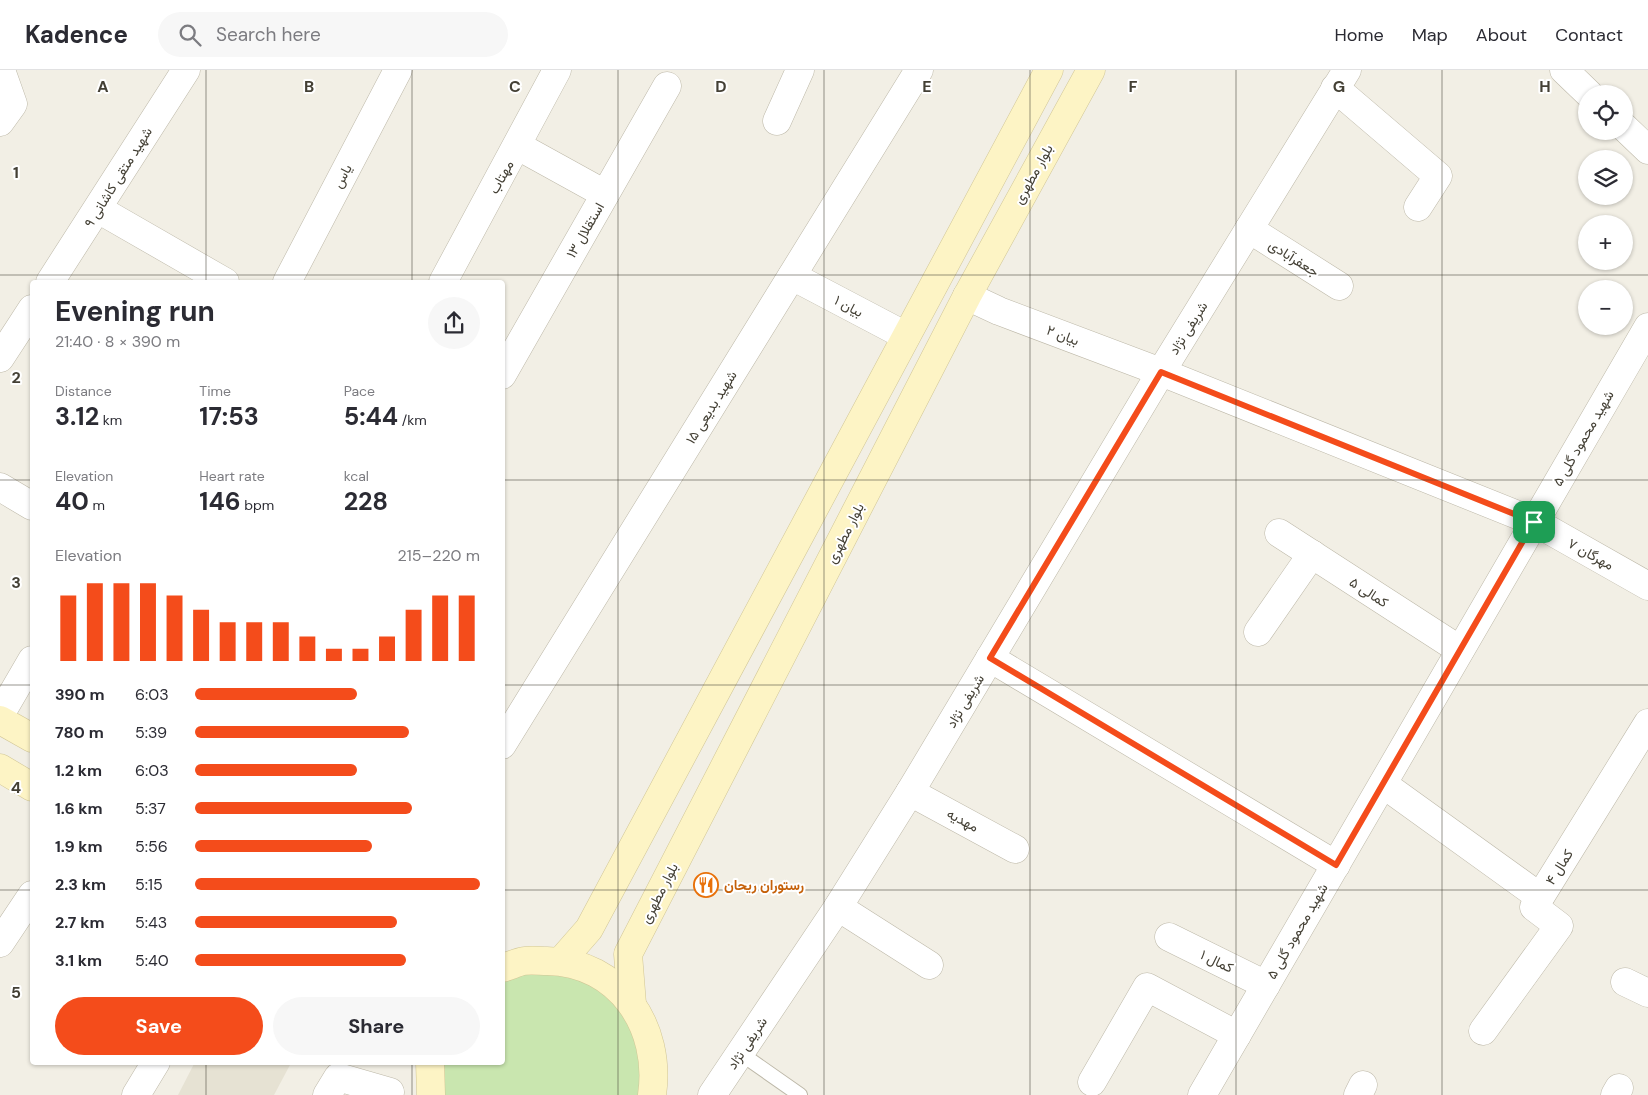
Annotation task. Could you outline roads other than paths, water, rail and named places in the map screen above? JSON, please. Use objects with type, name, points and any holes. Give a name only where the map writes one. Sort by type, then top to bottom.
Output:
[{"type":"main road","points":[[561,961],[589,929],[1049,70]]},
{"type":"main road","name":"بلوار مطهری","points":[[632,1004],[628,954],[967,296],[1091,70]]},
{"type":"main road","points":[[0,720],[30,737]]},
{"type":"main road","points":[[0,768],[30,786]]},
{"type":"main road","points":[[510,964],[561,961],[588,969],[613,984],[632,1004],[645,1026],[653,1050],[655,1075],[652,1095]]},
{"type":"main road","points":[[417,1065],[431,1093]]},
{"type":"main road","points":[[430,1065],[431,1093]]},
{"type":"street","points":[[0,122],[13,104],[1,70]]},
{"type":"street","name":"شهید متقی کاشانی ۹","points":[[51,280],[186,70]]},
{"type":"street","name":"یاس","points":[[288,280],[398,70]]},
{"type":"street","name":"مهتاب","points":[[444,280],[518,146],[557,70]]},
{"type":"street","points":[[777,121],[800,70]]},
{"type":"street","name":"شهید بدیعی ۱۵","points":[[505,740],[919,70]]},
{"type":"street","points":[[1341,79],[1438,176],[1418,207]]},
{"type":"street","name":"شریفی نژاد","points":[[712,1095],[838,907],[910,792],[1161,372],[1341,79]]},
{"type":"street","name":"استقلال ۱۳","points":[[505,363],[509,348],[605,194],[667,86]]},
{"type":"street","points":[[1633,136],[1648,150]]},
{"type":"street","points":[[518,146],[605,194]]},
{"type":"street","points":[[98,209],[222,280]]},
{"type":"street","name":"جعفرآبادی","points":[[1250,229],[1340,286]]},
{"type":"street","name":"بیان ۱","points":[[792,276],[906,336]]},
{"type":"street","name":"بیان ۲","points":[[967,296],[999,311],[1161,372],[1534,522]]},
{"type":"street","points":[[0,358],[30,312]]},
{"type":"street","name":"شهید محمود گلی ۵","points":[[1202,1095],[1648,327]]},
{"type":"street","points":[[0,486],[30,505]]},
{"type":"street","name":"مهرگان ۷","points":[[1534,522],[1648,586]]},
{"type":"street","name":"کمالی ۵","points":[[1279,533],[1460,650]]},
{"type":"street","points":[[1258,632],[1312,554]]},
{"type":"street","points":[[990,658],[1336,865]]},
{"type":"street","points":[[0,715],[30,663]]},
{"type":"street","name":"کمال ۴","points":[[1383,784],[1540,897],[1648,723]]},
{"type":"street","name":"مهدیه","points":[[910,792],[1015,849]]},
{"type":"street","points":[[1483,1031],[1559,926],[1534,907],[1540,897]]},
{"type":"street","points":[[0,942],[30,898]]},
{"type":"street","points":[[838,907],[929,964]]},
{"type":"street","name":"کمال ۱","points":[[1169,937],[1266,985]]},
{"type":"street","points":[[1092,1082],[1147,987],[1237,1035]]},
{"type":"street","points":[[136,1095],[154,1065]]},
{"type":"street","points":[[327,1095],[338,1077],[390,1092]]},
{"type":"lane","points":[[740,1053],[800,1095]]},
{"type":"place","name":"رستوران ریحان","points":[[706,885]]}]
